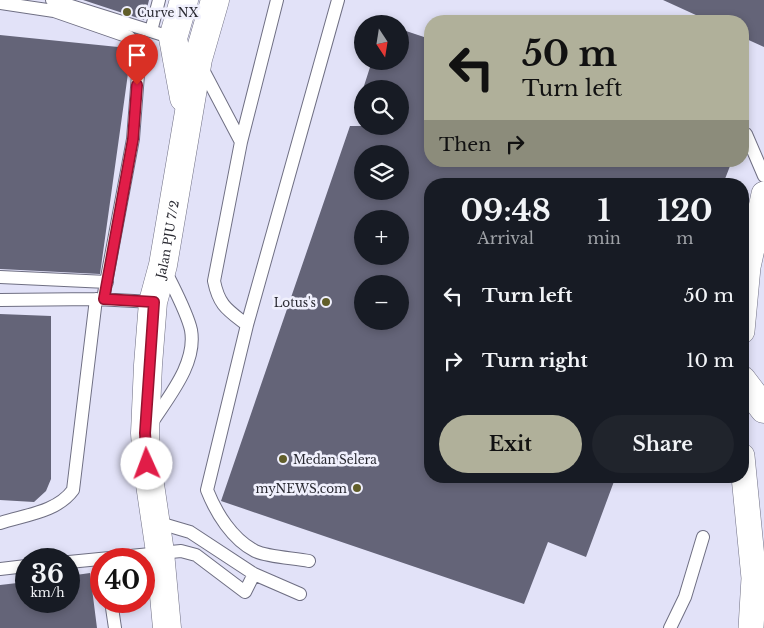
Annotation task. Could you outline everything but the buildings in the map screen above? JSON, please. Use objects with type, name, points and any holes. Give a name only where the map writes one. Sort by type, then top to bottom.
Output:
[{"type":"street","name":"Jalan PJU 7/2","points":[[184,0],[162,35],[188,119]]},
{"type":"street","name":"Jalan PJU 7/2","points":[[167,628],[160,552],[147,464],[145,433],[154,302],[163,265],[198,59],[215,0]]},
{"type":"street","points":[[749,262],[764,194]]},
{"type":"street","points":[[749,389],[764,409]]},
{"type":"street","points":[[745,483],[754,578],[752,628]]},
{"type":"lane","points":[[52,0],[80,6],[162,35],[159,0]]},
{"type":"lane","points":[[247,325],[223,306],[217,295],[214,281],[241,142],[277,0]]},
{"type":"lane","points":[[309,561],[256,552],[235,537],[213,505],[206,490],[247,325],[338,0]]},
{"type":"lane","points":[[0,3],[54,11],[129,37],[140,49],[133,139],[107,282],[100,299],[74,490],[67,499],[57,506],[0,523]]},
{"type":"lane","points":[[198,59],[241,142]]},
{"type":"lane","points":[[749,141],[764,176]]},
{"type":"lane","points":[[145,433],[185,369],[191,348],[191,330],[163,265]]},
{"type":"lane","points":[[0,277],[107,282]]},
{"type":"lane","points":[[0,300],[100,299],[154,302]]},
{"type":"lane","points":[[156,522],[190,532],[254,574],[300,594]]},
{"type":"lane","points":[[670,628],[685,596],[704,536]]},
{"type":"lane","points":[[155,553],[181,550],[196,555],[245,592],[254,574]]},
{"type":"lane","points":[[0,568],[15,567]]},
{"type":"lane","points":[[112,613],[114,628]]},
{"type":"place","name":"Curve NX","points":[[127,12]]},
{"type":"place","name":"Lotus's","points":[[326,302]]},
{"type":"place","name":"Medan Selera","points":[[283,459]]},
{"type":"place","name":"myNEWS.com","points":[[357,488]]},
{"type":"route","points":[[137,85],[133,139],[104,299],[154,302],[148,365],[145,433],[147,464]]}]
